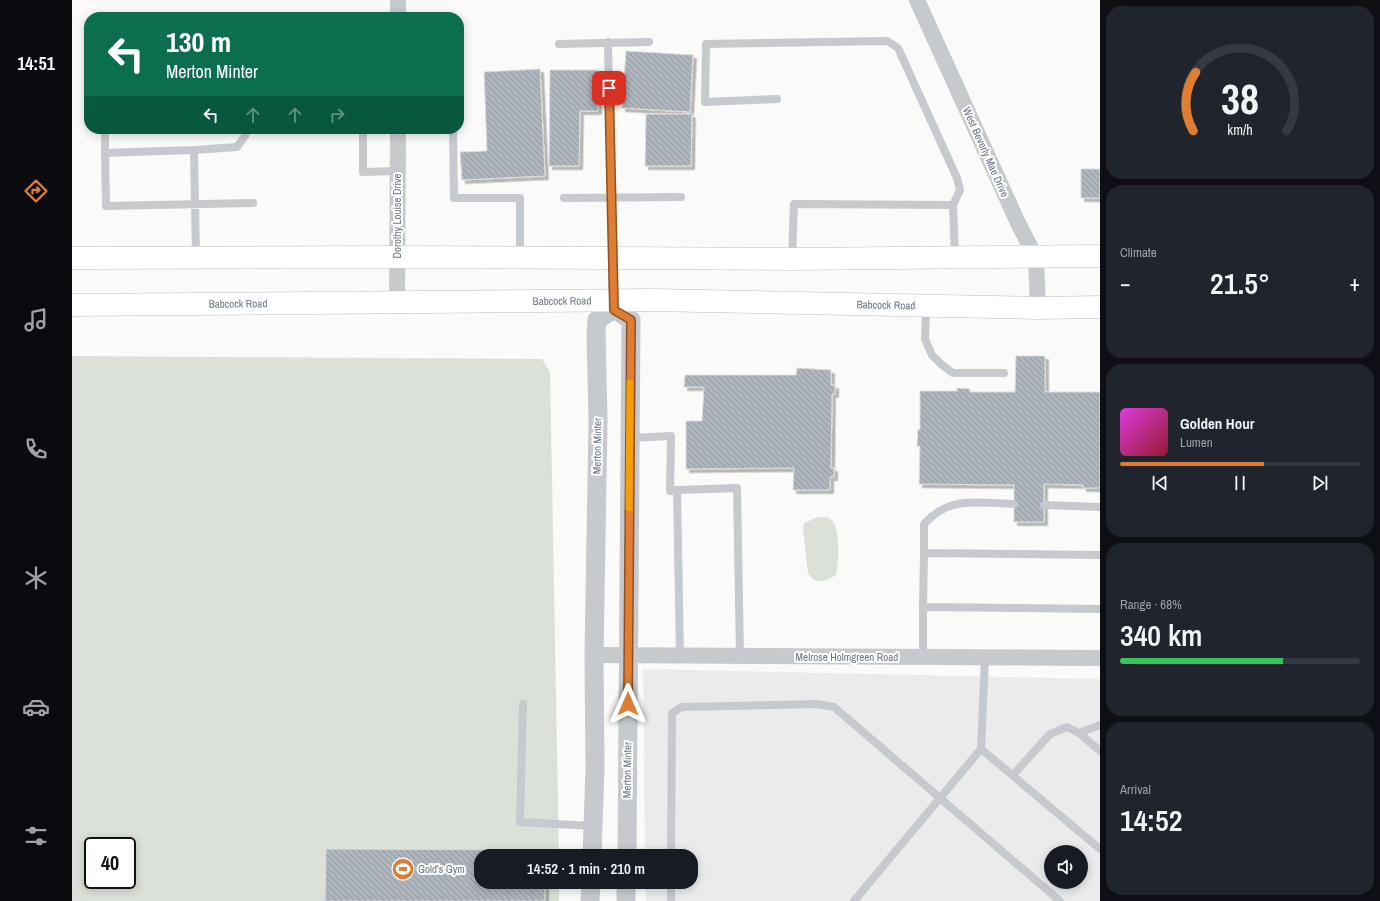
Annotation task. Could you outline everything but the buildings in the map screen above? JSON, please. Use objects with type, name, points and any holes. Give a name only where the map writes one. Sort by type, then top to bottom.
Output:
[{"type":"main road","points":[[72,258],[397,257],[792,260],[1100,256]]},
{"type":"main road","name":"Babcock Road","points":[[72,305],[398,303],[1038,308],[1100,307]]},
{"type":"street","points":[[398,0],[398,12]]},
{"type":"street","name":"West Beverly Mae Drive","points":[[917,0],[1018,223],[1036,258],[1038,308]]},
{"type":"street","name":"Dorothy Louise Drive","points":[[398,134],[398,303]]},
{"type":"street","name":"Merton Minter","points":[[592,849],[595,768],[594,655],[598,422],[596,332],[597,320],[614,305],[631,320],[627,849]]},
{"type":"street","name":"Melrose Holmgreen Road","points":[[594,655],[1100,658]]},
{"type":"street","points":[[590,901],[591,889]]},
{"type":"street","points":[[626,889],[626,901]]},
{"type":"lane","points":[[777,99],[705,102],[706,44],[887,41],[898,48],[957,178],[960,190],[953,205],[955,259]]},
{"type":"lane","points":[[608,42],[614,305]]},
{"type":"lane","points":[[559,44],[649,42]]},
{"type":"lane","points":[[105,134],[106,206],[196,206],[253,204]]},
{"type":"lane","points":[[106,153],[237,147],[246,134]]},
{"type":"lane","points":[[363,134],[363,172],[397,172]]},
{"type":"lane","points":[[453,134],[454,198],[520,198],[520,258]]},
{"type":"lane","points":[[194,150],[196,258]]},
{"type":"lane","points":[[564,198],[611,196],[681,197]]},
{"type":"lane","points":[[792,260],[794,204],[953,205]]},
{"type":"lane","points":[[926,307],[925,339],[932,355],[942,365],[953,373],[1004,373]]},
{"type":"lane","points":[[629,438],[671,436],[670,491],[738,488],[740,656]]},
{"type":"lane","points":[[677,490],[680,656]]},
{"type":"lane","points":[[923,657],[924,524],[932,515],[945,507],[963,503],[1014,504]]},
{"type":"lane","points":[[1044,505],[1100,507]]},
{"type":"lane","points":[[924,553],[1100,555]]},
{"type":"lane","points":[[923,607],[1100,609]]},
{"type":"lane","points":[[854,901],[981,749],[985,657]]},
{"type":"lane","points":[[523,704],[520,822],[593,826]]},
{"type":"lane","points":[[671,849],[672,713],[682,707],[817,704],[834,707],[939,799],[1060,901]]},
{"type":"lane","points":[[1079,733],[1100,726]]},
{"type":"lane","points":[[1013,775],[1050,734],[1067,727],[1079,733],[1100,751]]},
{"type":"lane","points":[[981,749],[1100,848]]},
{"type":"lane","points":[[671,889],[671,901]]},
{"type":"shaded area","points":[[72,356],[542,359],[550,372],[559,849],[474,849],[474,889],[559,889],[559,901],[72,901]]},
{"type":"shaded area","points":[[818,517],[828,518],[833,521],[837,532],[838,547],[836,575],[821,581],[814,580],[808,573],[803,528],[804,523]]},
{"type":"shaded area","points":[[643,669],[1100,679],[1100,901],[646,901],[645,889],[698,889],[698,849],[645,849]]},
{"type":"slow traffic","points":[[629,508],[630,383]]},
{"type":"place","name":"Gold's Gym","points":[[403,869]]},
{"type":"route","points":[[609,88],[613,300],[614,310],[631,320],[628,704]]}]
